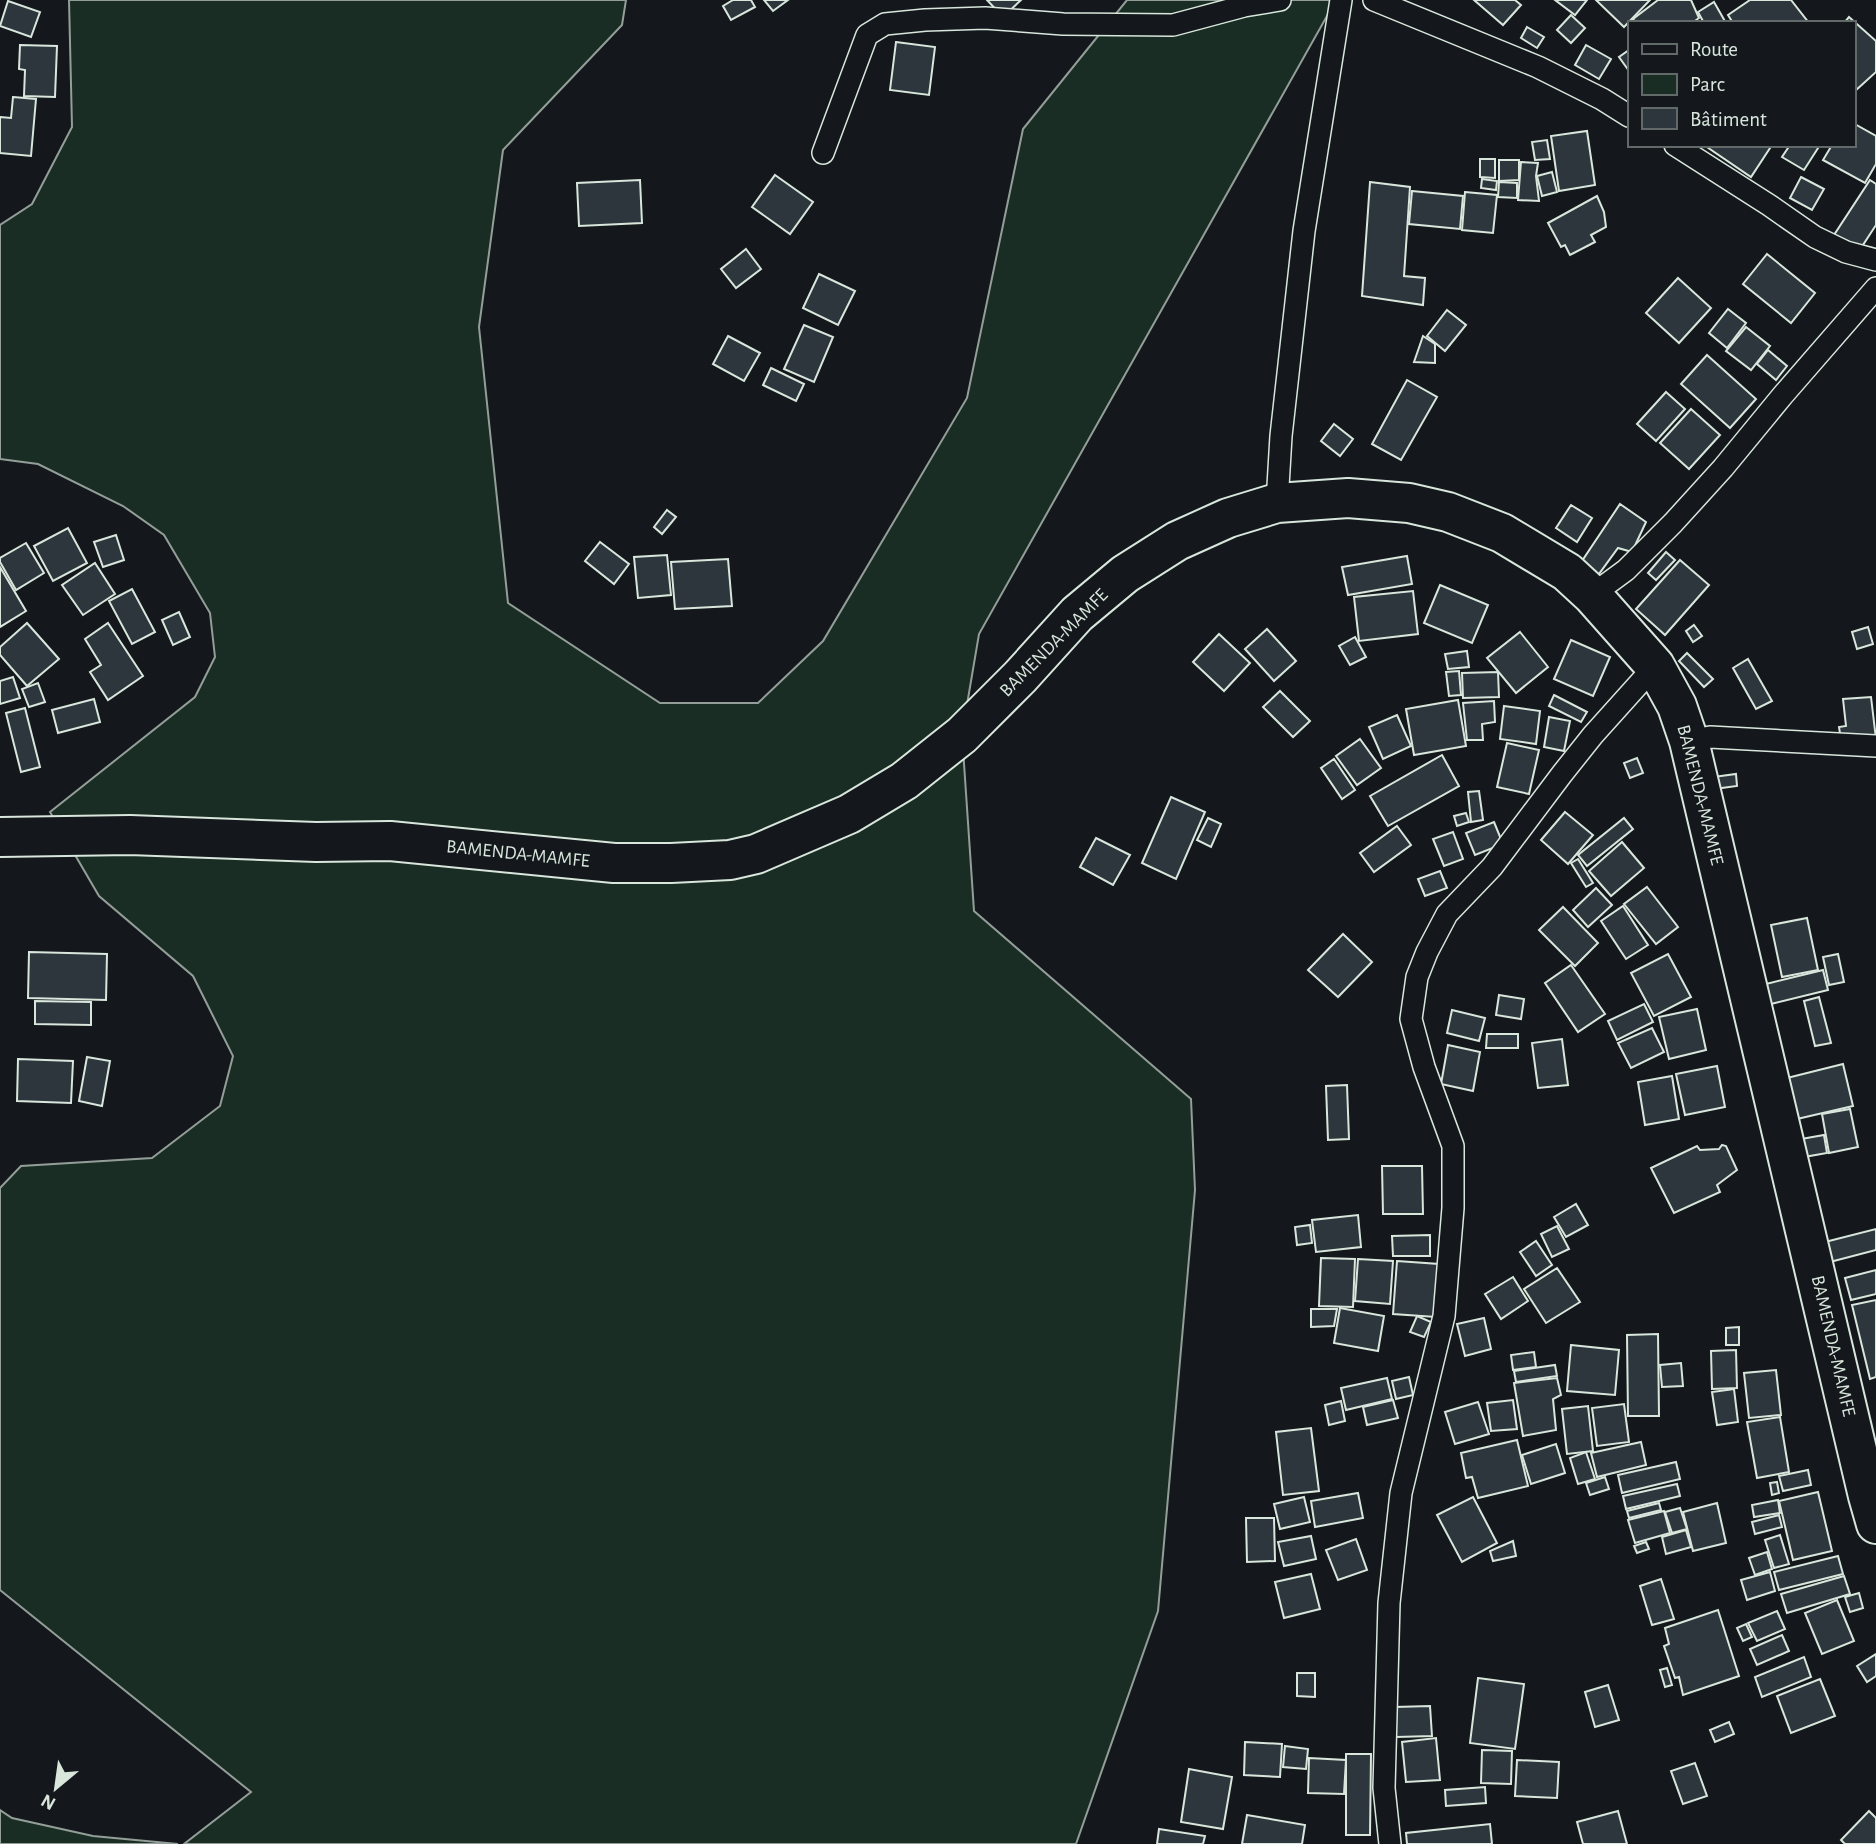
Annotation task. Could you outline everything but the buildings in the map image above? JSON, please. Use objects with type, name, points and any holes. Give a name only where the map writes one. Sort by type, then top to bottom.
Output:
[{"type":"highway","name":"BAMENDA-MAMFE","points":[[0,837],[130,835],[316,842],[390,841],[614,863],[730,860],[756,854],[849,814],[904,781],[962,734],[1020,677],[1077,614],[1125,574],[1177,541],[1228,518],[1277,503],[1348,498],[1409,503],[1448,512],[1502,533],[1567,572],[1592,595],[1655,666],[1677,706],[1689,741],[1867,1496],[1876,1524]]},
{"type":"street","points":[[823,153],[867,35],[885,24],[985,18],[1063,24],[1173,25],[1244,6],[1280,0]]},
{"type":"street","points":[[1277,503],[1281,436],[1304,230],[1341,0]]},
{"type":"street","points":[[1374,0],[1538,67],[1602,99],[1628,115]]},
{"type":"street","points":[[1678,147],[1815,237],[1846,252],[1876,260]]},
{"type":"street","points":[[1592,595],[1626,570],[1715,477],[1876,288]]},
{"type":"street","points":[[1390,1844],[1384,1788],[1389,1603],[1401,1493],[1444,1316],[1453,1208],[1453,1146],[1424,1067],[1411,1019],[1417,977],[1426,952],[1447,914],[1492,867],[1562,774],[1655,666]]},
{"type":"street","points":[[1689,741],[1710,737],[1876,746]]},
{"type":"green space","points":[[69,0],[626,0],[622,25],[503,150],[479,327],[508,603],[660,703],[758,703],[823,641],[967,398],[1023,129],[1127,0],[1336,0],[979,634],[962,734],[974,911],[1191,1099],[1195,1190],[1158,1611],[1076,1844],[184,1844],[251,1792],[0,1590],[0,1188],[21,1166],[152,1158],[220,1106],[233,1056],[193,976],[99,896],[50,812],[195,697],[215,657],[210,613],[164,535],[123,506],[38,464],[0,459],[0,225],[32,204],[72,127]]},
{"type":"green space","points":[[0,1810],[12,1818],[93,1836],[178,1844],[0,1844]]}]
